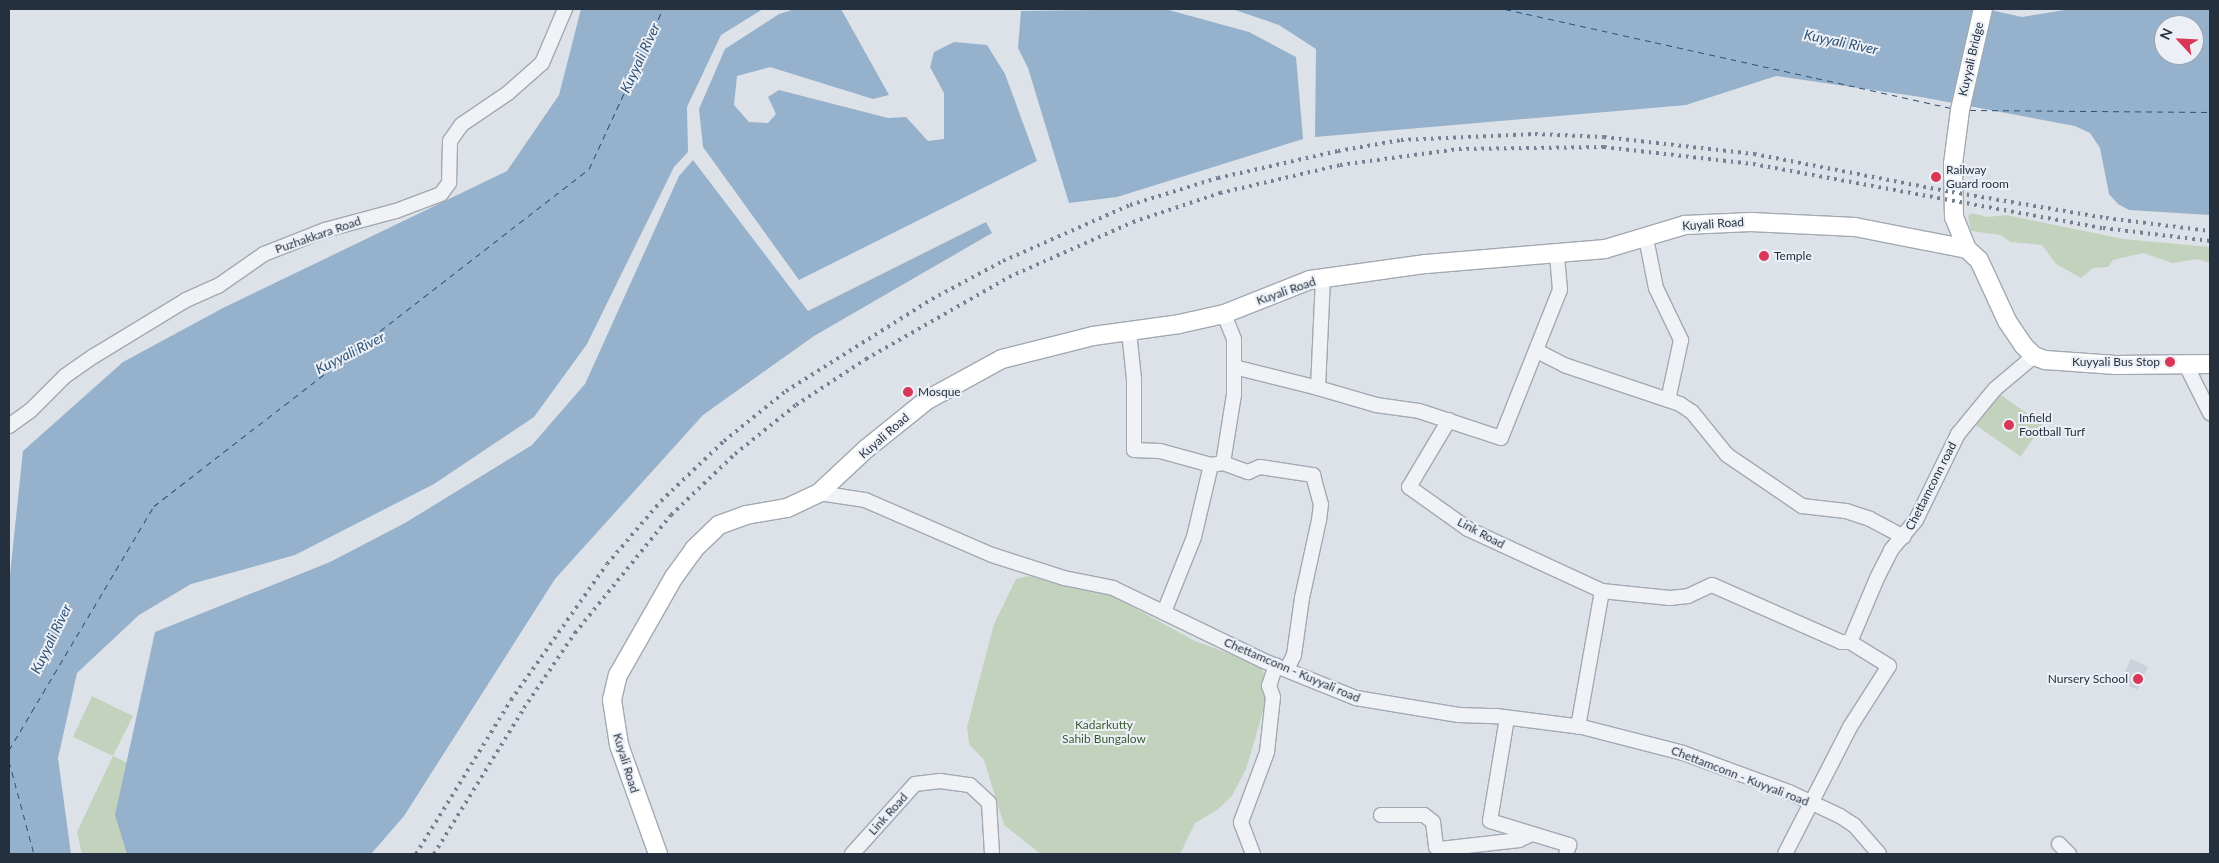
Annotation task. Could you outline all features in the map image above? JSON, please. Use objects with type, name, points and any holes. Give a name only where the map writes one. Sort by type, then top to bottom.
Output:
[{"type":"main road","name":"Kuyyali Bridge","points":[[1967,249],[1954,217],[1951,200],[1960,110],[1983,9]]},
{"type":"main road","name":"Kuyali Road","points":[[658,854],[619,746],[612,700],[618,675],[660,597],[706,536],[719,525],[746,515],[787,508],[819,493],[894,425],[970,375],[1002,359],[1034,350],[1224,314],[1268,295],[1323,279],[1426,264],[1605,249],[1685,225],[1797,223],[1855,227],[1967,249]]},
{"type":"main road","points":[[1967,249],[1979,260],[2006,321],[2034,356],[2059,362],[2210,364]]},
{"type":"street","name":"Puzhakkara Road","points":[[9,426],[30,411],[65,376],[94,356],[186,300],[218,286],[264,254],[325,230],[396,211],[441,194],[449,183],[450,141],[455,133],[461,125],[508,93],[542,63],[565,9]]},
{"type":"street","points":[[1646,238],[1656,288],[1681,340],[1668,400]]},
{"type":"street","points":[[1234,368],[1318,388],[1349,399],[1419,411],[1501,438],[1560,290],[1557,254]]},
{"type":"street","points":[[1318,388],[1323,279]]},
{"type":"street","points":[[1164,612],[1194,537],[1217,464],[1234,394],[1234,339],[1224,314]]},
{"type":"street","points":[[1129,331],[1133,362],[1134,450],[1160,451],[1248,472],[1260,467],[1313,475],[1321,504],[1302,598],[1294,655],[1282,667],[1269,686],[1273,697],[1267,752],[1241,822],[1253,854]]},
{"type":"street","points":[[1537,351],[1564,364],[1668,400],[1692,412],[1727,454],[1802,506],[1846,511],[1898,534]]},
{"type":"street","name":"Chettamconn road","points":[[1850,642],[1898,534],[1958,434],[1995,390],[2034,356]]},
{"type":"street","points":[[2186,365],[2210,413]]},
{"type":"street","name":"Link Road","points":[[1448,420],[1409,487],[1468,529],[1602,591],[1670,598],[1688,596],[1712,585],[1841,642],[1850,642]]},
{"type":"street","name":"Chettamconn - Kuyyali road","points":[[819,493],[866,500],[992,555],[1064,578],[1113,588],[1282,667],[1368,701],[1459,716],[1507,718],[1578,727],[1613,733],[1684,753],[1813,803],[1854,825],[1879,854]]},
{"type":"street","points":[[1578,727],[1602,591]]},
{"type":"street","points":[[1784,854],[1813,803],[1850,727],[1889,666],[1850,642]]},
{"type":"street","points":[[1507,718],[1490,821],[1569,845],[1566,854]]},
{"type":"street","name":"Link Road","points":[[852,854],[915,784],[940,780],[970,785],[989,804],[992,854]]},
{"type":"street","points":[[1381,815],[1417,813],[1429,818],[1436,847],[1440,850],[1519,840],[1532,834]]},
{"type":"shaded area","points":[[2131,659],[2148,667],[2138,690],[2120,682]]},
{"type":"green space","points":[[1971,213],[1988,217],[2006,215],[2123,239],[2210,247],[2210,263],[2198,259],[2172,263],[2143,253],[2113,260],[2108,267],[2093,268],[2081,278],[2056,264],[2042,245],[2011,242],[2000,235],[1971,231],[1968,216]]},
{"type":"green space","name":"Infield Football Turf","points":[[1998,393],[2043,425],[2021,456],[1976,425]]},
{"type":"green space","name":"Kadarkutty Sahib Bungalow","points":[[1028,576],[1107,593],[1195,641],[1262,666],[1268,695],[1246,769],[1232,796],[1217,810],[1195,823],[1180,854],[1041,854],[1004,825],[984,760],[969,744],[967,727],[994,624],[1016,579]]},
{"type":"green space","points":[[92,696],[133,716],[113,756],[73,737]]},
{"type":"green space","points":[[113,756],[127,763],[139,854],[82,854],[77,832]]},
{"type":"water","name":"Kuyyali River","points":[[581,9],[763,9],[721,35],[687,107],[688,152],[674,167],[587,344],[534,417],[434,484],[295,555],[191,584],[139,615],[77,673],[58,758],[71,854],[9,854],[9,584],[23,451],[123,362],[223,308],[507,171],[559,95]]},
{"type":"water","points":[[795,9],[841,9],[889,95],[873,99],[770,67],[737,76],[734,105],[749,122],[768,123],[776,114],[768,97],[779,90],[888,118],[906,117],[928,141],[944,139],[944,93],[930,67],[934,52],[954,42],[987,45],[1005,74],[1037,161],[799,280],[703,147],[699,109],[725,49],[779,14]]},
{"type":"water","points":[[1165,9],[1249,32],[1296,57],[1303,139],[1117,197],[1069,203],[1028,68],[1018,48],[1021,11]]},
{"type":"water","name":"Kuyyali River","points":[[1232,9],[1986,9],[2022,17],[2071,9],[2210,9],[2210,215],[2129,210],[2118,204],[2109,194],[2100,148],[2090,133],[2075,126],[1921,97],[1776,76],[1686,105],[1315,137],[1316,49],[1279,25]]},
{"type":"water","points":[[693,160],[808,311],[986,222],[992,233],[814,336],[703,415],[555,579],[404,816],[371,854],[127,854],[115,815],[155,632],[330,562],[405,523],[532,445],[585,384],[679,176]]},
{"type":"ferry route","points":[[9,750],[154,506],[589,169],[663,9]]},
{"type":"ferry route","points":[[1505,9],[1951,108]]},
{"type":"ferry route","points":[[1970,110],[2210,112]]},
{"type":"ferry route","points":[[9,761],[34,854]]},
{"type":"railway","points":[[416,854],[511,700],[607,564],[661,501],[724,441],[786,391],[932,299],[1003,261],[1130,205],[1218,178],[1338,151],[1401,140],[1535,134],[1604,137],[1754,154],[1952,192],[2106,218],[2210,231]]},
{"type":"railway","points":[[434,854],[524,708],[575,633],[671,515],[735,454],[796,405],[866,359],[1009,277],[1133,222],[1220,193],[1340,165],[1459,149],[1604,147],[1753,164],[2103,228],[2210,241]]},
{"type":"place","name":"Railway Guard room","points":[[1936,177]]},
{"type":"place","name":"Temple","points":[[1764,256]]},
{"type":"place","name":"Kuyyali Bus Stop","points":[[2170,362]]},
{"type":"place","name":"Mosque","points":[[908,392]]},
{"type":"place","name":"Infield Football Turf","points":[[2009,425]]},
{"type":"place","name":"Nursery School","points":[[2138,679]]}]
